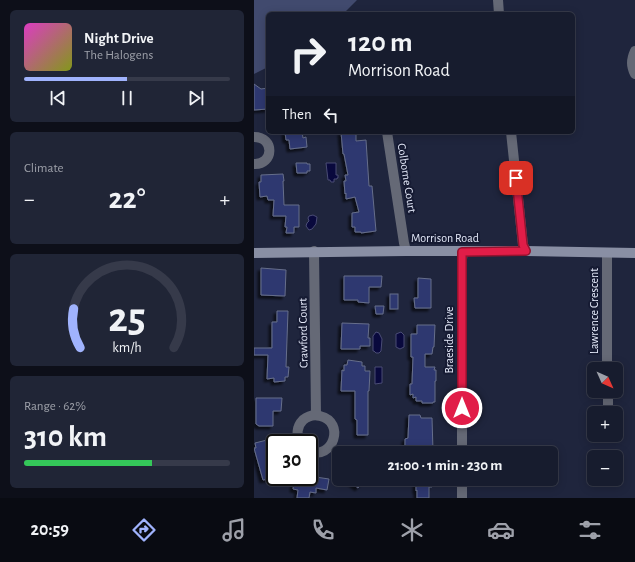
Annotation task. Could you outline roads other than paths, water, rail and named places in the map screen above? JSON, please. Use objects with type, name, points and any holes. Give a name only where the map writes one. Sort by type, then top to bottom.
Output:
[{"type":"street","points":[[498,0],[499,12]]},
{"type":"street","points":[[635,51],[632,59],[632,66],[635,74]]},
{"type":"street","name":"Colborne Court","points":[[387,134],[406,251]]},
{"type":"street","points":[[511,134],[523,245],[526,251]]},
{"type":"street","points":[[254,137],[263,139],[269,146],[270,151],[266,160],[262,163],[254,164]]},
{"type":"street","name":"Morrison Road","points":[[254,253],[314,251],[526,251],[635,253]]},
{"type":"street","name":"Crawford Court","points":[[314,251],[316,415]]},
{"type":"street","name":"Braeside Drive","points":[[462,252],[462,446]]},
{"type":"street","name":"Lawrence Crescent","points":[[607,253],[608,362]]},
{"type":"street","points":[[297,434],[298,428],[302,421],[309,416],[316,415],[324,417],[330,421],[334,428],[335,436],[332,444],[327,450],[318,452]]},
{"type":"street","points":[[462,486],[462,498]]}]
